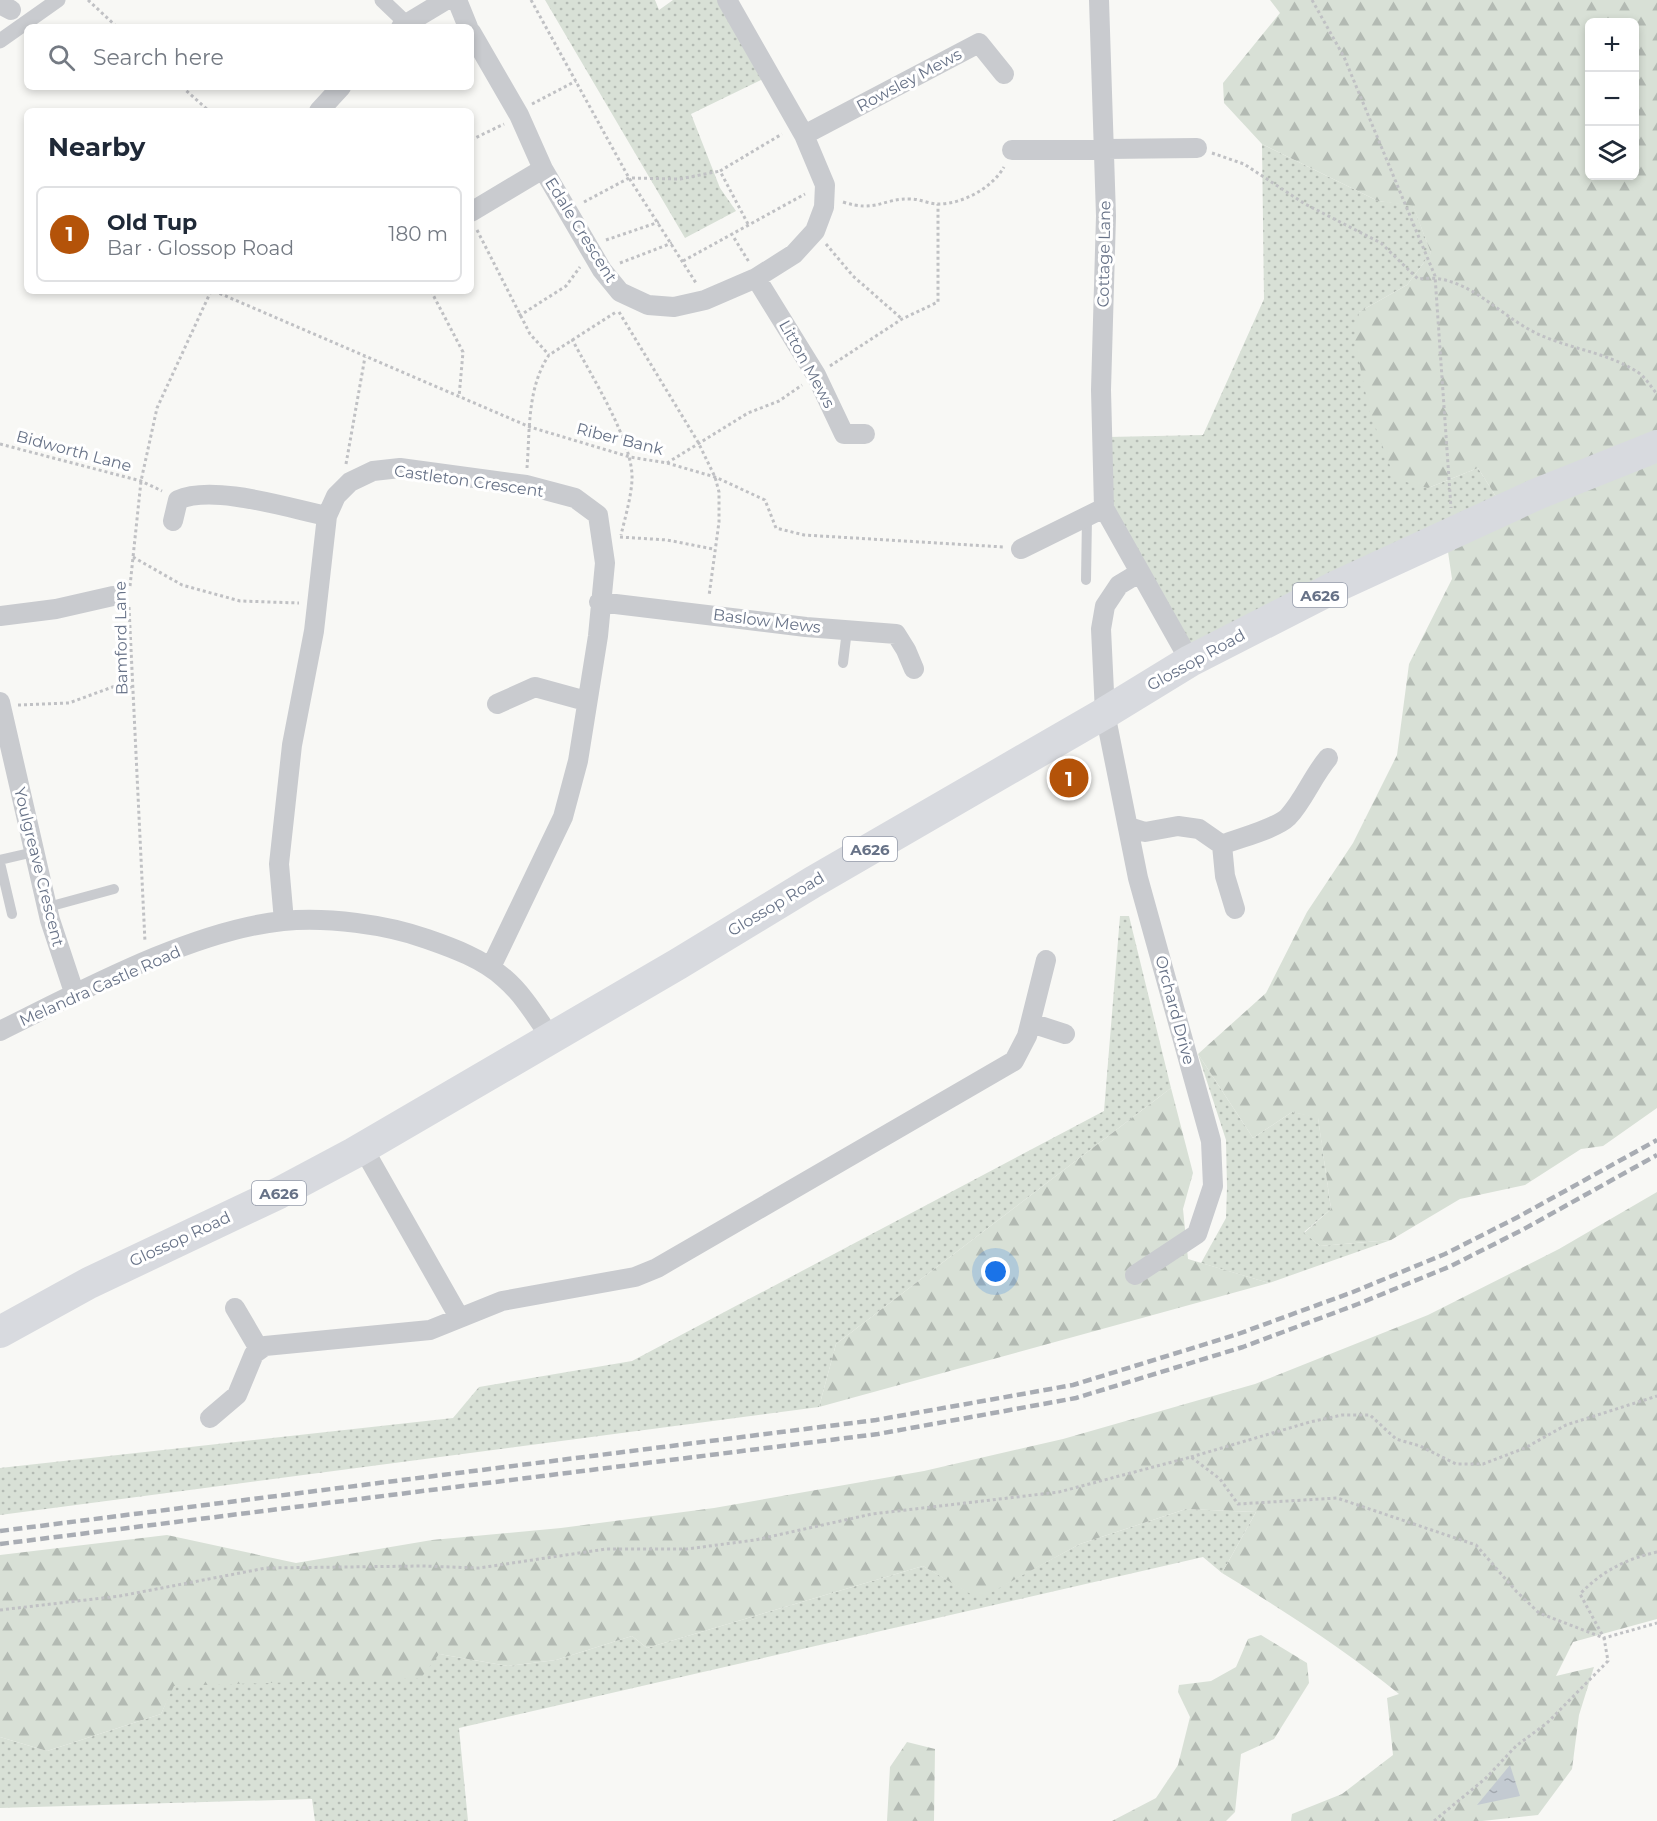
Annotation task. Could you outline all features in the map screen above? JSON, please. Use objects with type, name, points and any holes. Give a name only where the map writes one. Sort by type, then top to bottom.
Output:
[{"type":"main road","name":"Glossop Road","points":[[0,1332],[98,1278],[279,1193],[363,1148],[1190,661],[1335,588],[1453,533],[1538,494],[1657,446]]},
{"type":"street","points":[[0,41],[58,0]]},
{"type":"street","points":[[382,0],[402,24]]},
{"type":"street","points":[[405,24],[446,0]]},
{"type":"street","points":[[457,0],[467,24]]},
{"type":"street","name":"Edale Crescent","points":[[474,37],[519,116],[543,170],[602,270],[620,292],[648,305],[674,307],[705,300],[756,278],[794,254],[815,231],[824,207],[825,185],[815,159],[727,0]]},
{"type":"street","name":"Cottage Lane","points":[[1099,0],[1106,216],[1095,512],[1139,573],[1190,661]]},
{"type":"street","name":"Rowsley Mews","points":[[800,129],[979,43],[1004,74]]},
{"type":"street","points":[[322,108],[338,90]]},
{"type":"street","points":[[1012,150],[1197,148]]},
{"type":"street","points":[[474,219],[543,170]]},
{"type":"street","name":"Litton Mews","points":[[756,278],[816,375],[844,434],[865,434]]},
{"type":"street","name":"Castleton Crescent","points":[[284,921],[279,864],[286,796],[292,745],[318,604],[327,516],[341,491],[350,482],[373,471],[400,468],[526,485],[575,498],[598,515],[612,538],[605,563],[599,602],[598,636],[578,761],[563,817],[491,967]]},
{"type":"street","points":[[174,521],[178,500],[191,494],[216,494],[327,516]]},
{"type":"street","points":[[1021,549],[1095,512]]},
{"type":"street","points":[[1105,713],[1101,629],[1106,606],[1119,585],[1139,573]]},
{"type":"street","points":[[0,616],[123,598]]},
{"type":"street","name":"Baslow Mews","points":[[599,602],[896,634],[914,669]]},
{"type":"street","points":[[497,704],[536,687],[586,701]]},
{"type":"street","name":"Youlgreave Crescent","points":[[0,704],[7,775],[34,852],[75,995]]},
{"type":"street","name":"Orchard Drive","points":[[1105,713],[1138,878],[1211,1141],[1213,1186],[1197,1234],[1136,1275]]},
{"type":"street","points":[[1222,845],[1286,819],[1300,801],[1313,776],[1328,758]]},
{"type":"street","points":[[1129,827],[1145,832],[1178,826],[1199,828],[1222,845],[1225,876],[1235,909]]},
{"type":"street","name":"Melandra Castle Road","points":[[0,1031],[146,962],[210,939],[284,921],[358,923],[409,933],[491,967],[506,979],[533,1011],[551,1038]]},
{"type":"street","points":[[210,1418],[237,1395],[254,1354],[259,1349],[273,1345],[408,1334],[441,1327],[459,1317],[502,1301],[635,1277],[657,1268],[1014,1061],[1027,1036],[1046,960]]},
{"type":"street","points":[[1031,1023],[1065,1034]]},
{"type":"street","points":[[363,1148],[459,1317]]},
{"type":"street","points":[[235,1308],[259,1349]]},
{"type":"lane","name":"Cottage Lane","points":[[1086,580],[1095,512]]},
{"type":"lane","points":[[843,663],[847,630]]},
{"type":"lane","points":[[12,914],[0,862],[34,852]]},
{"type":"lane","points":[[48,907],[114,890]]},
{"type":"path","points":[[88,0],[114,24]]},
{"type":"path","points":[[531,0],[629,178],[659,222],[705,300]]},
{"type":"path","points":[[1312,0],[1344,57],[1435,276],[1453,533]]},
{"type":"path","points":[[185,90],[205,108]]},
{"type":"path","points":[[567,212],[629,178],[680,179],[720,171],[800,129]]},
{"type":"path","points":[[1197,148],[1244,164],[1305,204],[1381,243],[1418,279],[1435,276],[1466,286],[1532,331],[1606,356],[1640,374],[1657,394]]},
{"type":"path","points":[[824,196],[861,208],[910,199],[938,204],[964,198],[991,186],[1004,168],[1004,151],[1012,150]]},
{"type":"path","points":[[683,261],[731,232],[807,193],[807,168],[815,159]]},
{"type":"path","points":[[720,171],[748,224]]},
{"type":"path","points":[[667,463],[748,413],[779,401],[902,319],[938,302],[938,204]]},
{"type":"path","points":[[474,222],[495,261],[519,316],[530,334],[549,355]]},
{"type":"path","points":[[519,316],[566,286],[590,249],[659,222]]},
{"type":"path","points":[[815,231],[853,276],[902,319]]},
{"type":"path","points":[[731,232],[746,257]]},
{"type":"path","points":[[602,270],[672,243]]},
{"type":"path","name":"Bamford Lane","points":[[146,962],[133,688],[123,598],[133,557],[141,481],[157,408],[212,294]]},
{"type":"path","name":"Riber Bank","points":[[220,294],[530,427],[630,457],[667,463],[715,477],[765,500],[776,528],[804,535],[1021,549]]},
{"type":"path","points":[[433,294],[463,352],[459,397]]},
{"type":"path","points":[[526,485],[534,382],[549,355],[618,310],[698,442],[715,477],[718,492],[718,522],[707,614]]},
{"type":"path","points":[[572,339],[619,430],[630,457],[632,480],[612,538],[667,540],[713,549]]},
{"type":"path","points":[[341,491],[365,357]]},
{"type":"path","name":"Bidworth Lane","points":[[0,444],[141,481],[178,500]]},
{"type":"path","points":[[133,557],[182,585],[240,601],[318,604]]},
{"type":"path","points":[[0,704],[69,703],[118,685],[133,688]]},
{"type":"path","points":[[0,1610],[120,1596],[266,1568],[422,1566],[479,1568],[606,1549],[687,1549],[765,1538],[872,1514],[1059,1492],[1342,1415],[1371,1415],[1396,1438],[1420,1446],[1456,1464],[1483,1464],[1525,1448],[1566,1425],[1657,1396]]},
{"type":"path","points":[[1191,1457],[1220,1479],[1238,1504],[1337,1498],[1476,1545],[1516,1591],[1539,1612],[1604,1638],[1657,1623]]},
{"type":"path","points":[[1434,1821],[1486,1778],[1516,1746],[1547,1723],[1608,1661],[1604,1638],[1580,1594],[1596,1577],[1630,1558],[1657,1552]]},
{"type":"green space","points":[[545,0],[655,0],[659,10],[673,0],[721,0],[763,79],[691,114],[720,188],[736,211],[685,238]]},
{"type":"green space","points":[[1270,0],[1657,0],[1657,1108],[1603,1146],[1581,1149],[1525,1185],[1460,1199],[1391,1240],[1320,1246],[1304,1233],[1331,1209],[1318,1118],[1292,1112],[1253,1138],[1198,1054],[1266,993],[1307,912],[1353,843],[1397,755],[1409,664],[1452,579],[1447,545],[1500,503],[1478,468],[1428,488],[1395,479],[1369,410],[1355,341],[1359,312],[1407,285],[1431,253],[1413,206],[1378,201],[1262,144],[1224,103],[1223,83],[1280,13]]},
{"type":"green space","points":[[1262,144],[1378,201],[1413,205],[1431,253],[1407,285],[1359,312],[1428,488],[1478,468],[1500,503],[1191,654],[1108,505],[1108,437],[1203,435],[1264,299]]},
{"type":"green space","points":[[1120,916],[1129,916],[1171,1088],[836,1344],[819,1407],[0,1515],[0,1468],[453,1418],[479,1387],[632,1361],[1104,1111]]},
{"type":"green space","points":[[1198,1054],[1253,1138],[1292,1112],[1318,1117],[1331,1209],[1304,1232],[1320,1246],[1391,1240],[1269,1283],[1201,1263],[1226,1218],[1227,1187],[1226,1140]]},
{"type":"green space","points":[[1171,1088],[1193,1173],[1183,1209],[1188,1259],[1269,1283],[819,1407],[836,1344]]},
{"type":"green space","points":[[1657,1192],[1657,1619],[1573,1642],[1556,1676],[1594,1667],[1579,1715],[1572,1769],[1538,1815],[1482,1821],[1291,1821],[1292,1814],[1342,1794],[1393,1755],[1387,1698],[1399,1694],[1313,1630],[1222,1573],[1256,1512],[1186,1509],[1080,1544],[979,1599],[923,1566],[647,1648],[632,1636],[556,1660],[508,1666],[439,1654],[421,1678],[174,1686],[161,1714],[47,1751],[0,1737],[0,1555],[167,1535],[296,1563],[432,1540],[561,1528],[714,1508],[924,1471],[1063,1439],[1255,1384],[1428,1315],[1559,1249]]},
{"type":"green space","points":[[1186,1509],[1256,1512],[1222,1573],[1203,1557],[459,1728],[468,1821],[315,1821],[312,1799],[0,1808],[0,1737],[47,1751],[161,1714],[173,1686],[439,1654],[508,1666],[556,1660],[632,1636],[647,1648],[923,1566],[979,1598],[1080,1544]]},
{"type":"green space","points":[[1261,1635],[1307,1663],[1309,1683],[1274,1739],[1241,1754],[1235,1812],[1226,1821],[1112,1821],[1156,1798],[1178,1765],[1190,1717],[1178,1692],[1179,1685],[1211,1681],[1236,1667],[1248,1639]]},
{"type":"green space","points":[[907,1742],[935,1749],[934,1821],[887,1821],[890,1767]]},
{"type":"water","points":[[1510,1765],[1520,1796],[1477,1805]]},
{"type":"railway","points":[[0,1531],[876,1420],[1073,1385],[1238,1334],[1353,1292],[1445,1254],[1518,1217],[1657,1140]]},
{"type":"railway","points":[[0,1544],[878,1434],[1076,1398],[1243,1347],[1451,1266],[1524,1229],[1657,1155]]},
{"type":"place","name":"Old Tup","points":[[1069,778]]}]
